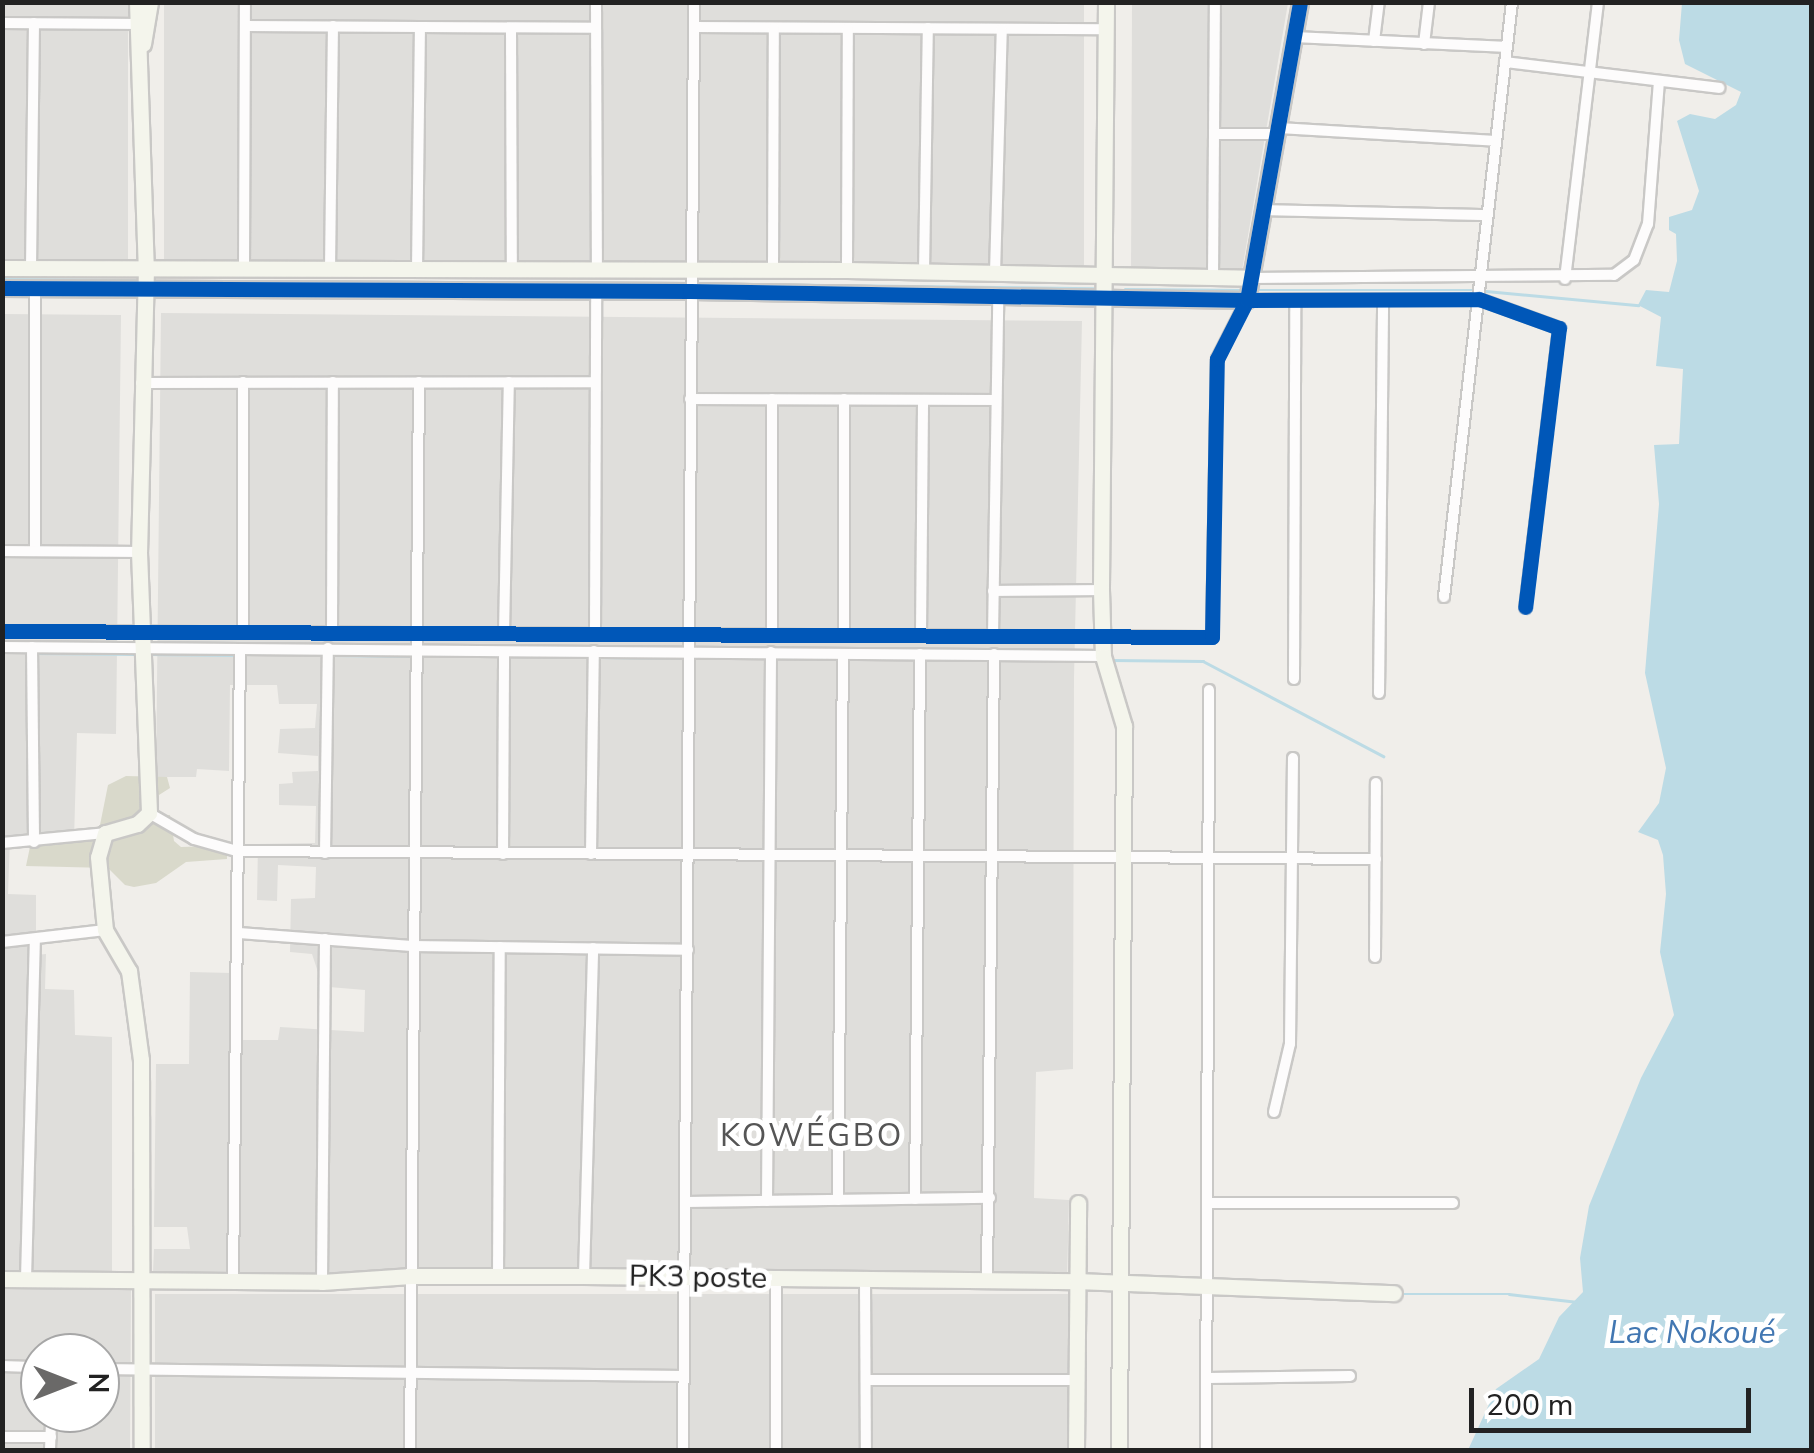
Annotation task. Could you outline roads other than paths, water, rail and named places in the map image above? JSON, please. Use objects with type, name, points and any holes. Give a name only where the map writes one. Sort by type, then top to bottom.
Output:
[{"type":"street","points":[[137,2],[143,24]]},
{"type":"street","points":[[2,843],[104,833],[137,824],[149,812],[139,552],[140,382],[146,287],[141,53],[143,24],[150,2]]},
{"type":"street","points":[[244,272],[245,2]]},
{"type":"street","points":[[596,2],[597,270]]},
{"type":"street","points":[[683,1450],[694,2]]},
{"type":"street","points":[[1106,2],[1100,590],[1103,656],[1124,726],[1120,1450]]},
{"type":"street","points":[[1213,278],[1215,2]]},
{"type":"street","points":[[2,647],[243,632],[1212,638],[1216,359],[1247,300],[1300,2]]},
{"type":"street","points":[[1374,41],[1379,2]]},
{"type":"street","points":[[1424,44],[1429,2]]},
{"type":"street","points":[[1444,596],[1512,2]]},
{"type":"street","points":[[1565,279],[1598,2]]},
{"type":"street","points":[[2,23],[143,24]]},
{"type":"street","points":[[32,268],[34,24]]},
{"type":"street","points":[[245,26],[596,28]]},
{"type":"street","points":[[330,268],[333,26]]},
{"type":"street","points":[[416,269],[420,27]]},
{"type":"street","points":[[694,27],[1106,29]]},
{"type":"street","points":[[511,28],[512,269]]},
{"type":"street","points":[[773,270],[774,28]]},
{"type":"street","points":[[846,270],[848,28]]},
{"type":"street","points":[[924,272],[928,28]]},
{"type":"street","points":[[995,273],[1002,28]]},
{"type":"street","points":[[1294,37],[1504,47]]},
{"type":"street","points":[[1505,62],[1719,88]]},
{"type":"street","points":[[2,268],[244,272],[330,268],[690,273],[846,270],[1480,280],[1614,275],[1634,260],[1648,224],[1659,81]]},
{"type":"street","points":[[1214,134],[1278,131],[1496,140]]},
{"type":"street","points":[[1265,210],[1487,215]]},
{"type":"street","points":[[2,288],[690,291],[1247,300],[1479,298],[1559,328],[1525,606]]},
{"type":"street","points":[[35,288],[35,551]]},
{"type":"street","points":[[595,634],[596,293]]},
{"type":"street","points":[[993,634],[998,298]]},
{"type":"street","points":[[1294,679],[1295,299]]},
{"type":"street","points":[[1379,692],[1383,300]]},
{"type":"street","points":[[140,382],[595,382]]},
{"type":"street","points":[[243,382],[243,632]]},
{"type":"street","points":[[332,632],[333,382]]},
{"type":"street","points":[[410,1450],[419,382]]},
{"type":"street","points":[[504,634],[509,382]]},
{"type":"street","points":[[690,398],[995,400]]},
{"type":"street","points":[[844,398],[844,634]]},
{"type":"street","points":[[772,399],[772,633]]},
{"type":"street","points":[[921,634],[923,400]]},
{"type":"street","points":[[2,551],[139,552]]},
{"type":"street","points":[[993,591],[1100,590]]},
{"type":"street","points":[[2,631],[240,650],[1103,656]]},
{"type":"street","points":[[518,633],[518,653]]},
{"type":"street","points":[[32,647],[34,842]]},
{"type":"street","points":[[325,853],[328,648]]},
{"type":"street","points":[[233,1282],[240,650]]},
{"type":"street","points":[[591,854],[594,651]]},
{"type":"street","points":[[503,854],[504,652]]},
{"type":"street","points":[[767,1201],[771,652]]},
{"type":"street","points":[[838,1200],[843,654]]},
{"type":"street","points":[[915,1199],[920,654]]},
{"type":"street","points":[[987,1282],[994,654]]},
{"type":"street","points":[[1206,1450],[1209,690]]},
{"type":"street","points":[[1274,1112],[1290,1044],[1293,758]]},
{"type":"street","points":[[1376,783],[1376,956]]},
{"type":"street","points":[[149,812],[194,839],[238,851],[1376,858]]},
{"type":"street","points":[[104,833],[98,857],[105,930],[129,971],[141,1060],[145,1281],[142,1450]]},
{"type":"street","points":[[2,942],[105,930]]},
{"type":"street","points":[[239,933],[412,946],[688,950]]},
{"type":"street","points":[[26,1280],[35,940]]},
{"type":"street","points":[[322,1282],[325,940]]},
{"type":"street","points":[[498,1276],[500,947]]},
{"type":"street","points":[[584,1276],[593,948]]},
{"type":"street","points":[[686,1202],[990,1198]]},
{"type":"street","points":[[1076,1450],[1078,1203]]},
{"type":"street","points":[[1209,1203],[1453,1203]]},
{"type":"street","name":"PK3 poste","points":[[2,1279],[322,1282],[411,1276],[584,1276],[1077,1280],[1394,1293]]},
{"type":"street","points":[[776,1278],[776,1450]]},
{"type":"street","points":[[865,1281],[866,1450]]},
{"type":"street","points":[[120,1369],[684,1376]]},
{"type":"street","points":[[1208,1378],[1350,1376]]},
{"type":"street","points":[[866,1380],[1078,1380]]},
{"type":"street","points":[[50,1433],[50,1450]]},
{"type":"street","points":[[2,1437],[50,1437]]},
{"type":"water","name":"Lac Nokoué","points":[[1682,3],[1811,3],[1811,1450],[1468,1450],[1496,1389],[1539,1359],[1559,1317],[1583,1292],[1580,1258],[1589,1206],[1641,1078],[1674,1015],[1660,952],[1666,894],[1663,855],[1658,840],[1638,832],[1659,803],[1666,768],[1645,673],[1659,504],[1654,445],[1679,444],[1683,369],[1656,366],[1661,317],[1638,305],[1646,290],[1669,292],[1677,261],[1676,234],[1669,230],[1669,217],[1692,210],[1699,191],[1677,121],[1690,114],[1715,119],[1736,105],[1741,92],[1685,64],[1679,40]]},
{"type":"waterway","points":[[2,279],[135,280]]},
{"type":"waterway","points":[[157,281],[684,283]]},
{"type":"waterway","points":[[746,284],[1093,288]]},
{"type":"waterway","points":[[1125,289],[1243,290]]},
{"type":"waterway","points":[[1256,290],[1473,290]]},
{"type":"waterway","points":[[1486,291],[1638,305]]},
{"type":"waterway","points":[[2,653],[26,653]]},
{"type":"waterway","points":[[34,653],[136,654]]},
{"type":"waterway","points":[[149,654],[236,655]]},
{"type":"waterway","points":[[244,655],[326,655]]},
{"type":"waterway","points":[[334,655],[411,656]]},
{"type":"waterway","points":[[419,656],[501,656]]},
{"type":"waterway","points":[[509,656],[591,657]]},
{"type":"waterway","points":[[599,657],[686,658]]},
{"type":"waterway","points":[[694,658],[766,658]]},
{"type":"waterway","points":[[1112,660],[1203,661],[1383,756]]},
{"type":"waterway","points":[[1398,1294],[1509,1294],[1578,1302]]},
{"type":"district","name":"KOWÉGBO","points":[[812,1136]]}]
